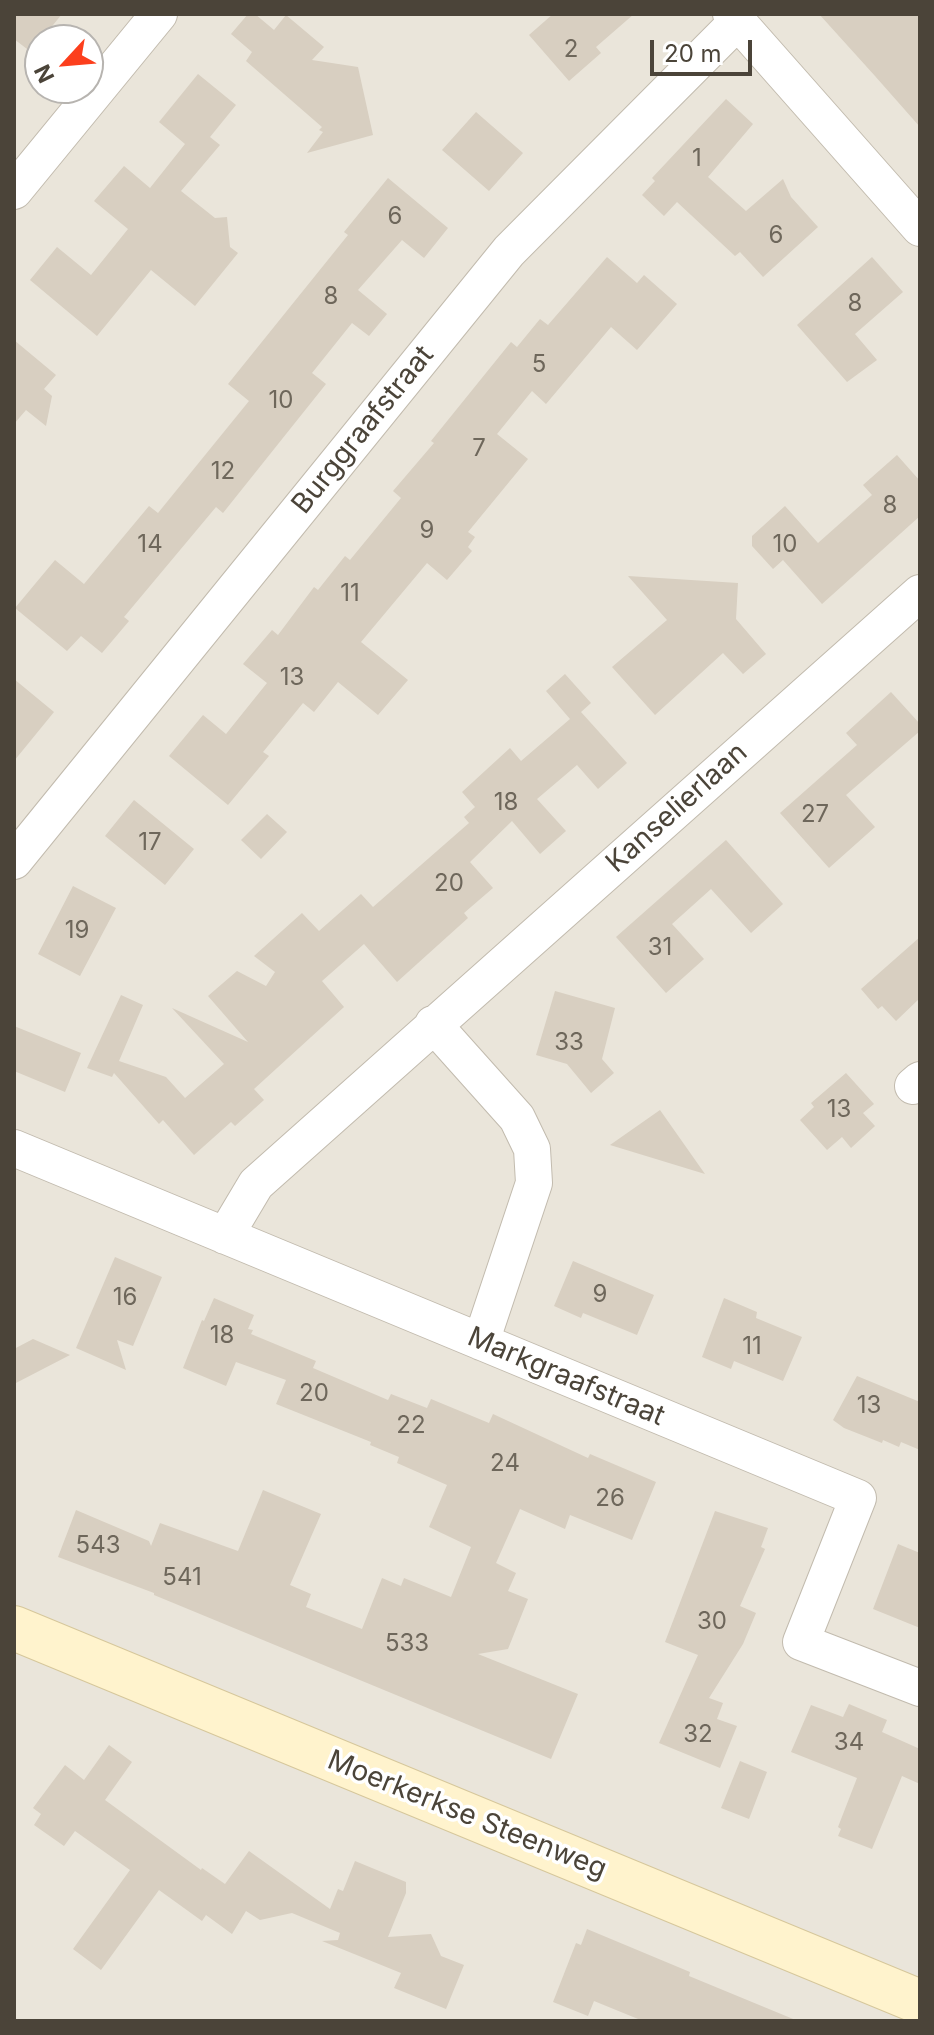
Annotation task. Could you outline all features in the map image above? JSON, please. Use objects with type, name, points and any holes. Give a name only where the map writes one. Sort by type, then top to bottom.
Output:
[{"type":"street","points":[[14,191],[159,14]]},
{"type":"street","points":[[734,18],[920,228]]},
{"type":"street","name":"Burggraafstraat","points":[[14,861],[509,251],[734,18]]},
{"type":"street","name":"Kanselierlaan","points":[[225,1236],[256,1184],[920,593]]},
{"type":"street","points":[[433,1024],[517,1118],[532,1149],[534,1183],[481,1342]]},
{"type":"street","name":"Markgraafstraat","points":[[14,1148],[858,1498],[801,1642],[920,1688]]},
{"type":"street","name":"Moerkerkse Steenweg","points":[[14,1628],[920,2002]]},
{"type":"shaded area","points":[[14,14],[920,14],[920,2021],[14,2021]]},
{"type":"building","points":[[14,14],[62,14],[54,24],[24,24],[24,47],[14,39]]},
{"type":"building","points":[[248,14],[255,14],[274,30],[286,15],[324,47],[312,60],[358,67],[373,135],[307,153],[323,132],[319,130],[322,127],[246,61],[252,52],[231,34]]},
{"type":"building","points":[[553,14],[634,14],[596,47],[601,53],[569,81],[529,35]]},
{"type":"building","points":[[819,14],[920,14],[920,127],[875,76]]},
{"type":"building","points":[[198,74],[236,105],[210,137],[220,145],[181,191],[215,218],[227,217],[230,247],[238,253],[195,306],[151,270],[97,336],[30,280],[57,247],[91,275],[128,229],[94,201],[124,166],[150,188],[185,144],[159,122]]},
{"type":"building","points":[[726,99],[753,124],[708,177],[746,211],[783,179],[791,197],[818,227],[763,277],[740,252],[735,256],[677,202],[664,216],[642,195],[655,181],[652,178]]},
{"type":"building","points":[[476,112],[523,153],[489,191],[442,150]]},
{"type":"building","points":[[388,178],[448,228],[424,258],[402,240],[358,290],[387,314],[369,336],[352,323],[312,373],[326,384],[223,513],[216,507],[124,617],[129,621],[102,653],[81,636],[67,651],[15,608],[55,560],[84,584],[149,506],[158,513],[249,401],[228,384],[348,235],[344,232]]},
{"type":"building","points":[[607,257],[637,283],[644,275],[677,304],[637,350],[611,327],[546,404],[532,391],[497,434],[528,459],[468,532],[475,537],[468,547],[472,551],[447,580],[427,563],[361,642],[408,680],[378,715],[338,682],[314,712],[303,703],[263,752],[269,756],[228,805],[169,756],[203,715],[226,734],[267,683],[243,664],[272,630],[278,635],[314,587],[318,590],[345,556],[350,560],[401,498],[393,491],[511,342],[517,347],[540,319],[548,325]]},
{"type":"building","points":[[872,257],[903,292],[855,334],[877,360],[847,382],[797,325]]},
{"type":"building","points":[[14,340],[56,375],[44,389],[52,396],[46,426],[26,410],[14,424]]},
{"type":"building","points":[[897,455],[920,481],[920,516],[822,604],[783,560],[773,569],[752,546],[752,536],[785,506],[818,543],[872,495],[863,485]]},
{"type":"building","points":[[628,576],[738,583],[736,619],[766,654],[743,674],[723,653],[655,715],[612,667],[667,620]]},
{"type":"building","points":[[565,674],[591,703],[581,712],[627,763],[598,789],[577,765],[537,799],[566,831],[540,854],[512,821],[470,862],[493,888],[464,913],[468,918],[397,982],[364,944],[322,981],[344,1007],[254,1089],[264,1100],[235,1126],[231,1122],[194,1155],[163,1120],[159,1124],[114,1073],[112,1077],[87,1068],[121,995],[143,1005],[119,1061],[166,1077],[185,1098],[224,1064],[172,1008],[248,1042],[208,996],[237,971],[266,986],[275,972],[254,956],[302,913],[319,931],[361,894],[373,907],[469,823],[464,817],[475,807],[462,792],[510,748],[521,761],[570,719],[546,691]]},
{"type":"building","points":[[14,679],[54,712],[14,761]]},
{"type":"building","points":[[891,692],[920,724],[920,731],[846,795],[875,827],[829,868],[780,813],[857,745],[846,733]]},
{"type":"building","points":[[134,800],[194,849],[165,885],[105,836]]},
{"type":"building","points":[[267,814],[287,832],[261,859],[241,840]]},
{"type":"building","points":[[726,840],[783,904],[751,933],[711,889],[672,924],[704,959],[666,993],[616,937]]},
{"type":"building","points":[[73,886],[116,908],[80,976],[38,954]]},
{"type":"building","points":[[920,937],[920,998],[896,1021],[882,1006],[878,1009],[861,989]]},
{"type":"building","points":[[555,991],[615,1008],[602,1059],[614,1073],[591,1093],[567,1064],[536,1055]]},
{"type":"building","points":[[14,1026],[81,1053],[65,1092],[14,1071]]},
{"type":"building","points":[[846,1073],[874,1104],[863,1113],[875,1126],[851,1148],[842,1137],[827,1150],[800,1120],[814,1107],[811,1103]]},
{"type":"building","points":[[660,1110],[705,1174],[610,1145]]},
{"type":"building","points":[[115,1257],[162,1277],[133,1346],[117,1340],[126,1370],[76,1348]]},
{"type":"building","points":[[573,1261],[654,1295],[637,1335],[583,1313],[581,1318],[554,1306]]},
{"type":"building","points":[[214,1298],[254,1315],[248,1329],[253,1330],[251,1334],[316,1361],[313,1368],[388,1400],[391,1394],[427,1408],[431,1399],[489,1423],[493,1414],[588,1458],[590,1454],[656,1482],[632,1540],[570,1515],[565,1529],[520,1509],[496,1563],[516,1573],[508,1591],[528,1599],[508,1649],[478,1654],[578,1694],[551,1759],[154,1593],[58,1557],[76,1510],[149,1541],[151,1546],[160,1523],[238,1551],[263,1490],[321,1514],[290,1585],[311,1594],[306,1607],[362,1629],[382,1578],[401,1586],[404,1578],[451,1597],[471,1547],[429,1527],[447,1485],[397,1463],[399,1457],[370,1445],[371,1442],[276,1404],[286,1380],[236,1362],[226,1386],[183,1368]]},
{"type":"building","points":[[724,1298],[757,1312],[756,1318],[802,1337],[783,1381],[734,1361],[731,1369],[702,1357]]},
{"type":"building","points":[[33,1339],[70,1355],[14,1384],[14,1349]]},
{"type":"building","points":[[857,1376],[920,1402],[920,1450],[901,1442],[899,1447],[883,1440],[882,1443],[844,1428],[833,1420]]},
{"type":"building","points":[[715,1511],[768,1528],[761,1547],[765,1549],[740,1606],[756,1613],[743,1644],[709,1698],[723,1703],[717,1719],[737,1726],[720,1768],[659,1743],[698,1655],[665,1642]]},
{"type":"building","points":[[898,1544],[920,1553],[920,1628],[873,1609]]},
{"type":"building","points":[[849,1704],[887,1720],[882,1732],[920,1749],[920,1784],[902,1776],[872,1849],[838,1836],[841,1829],[838,1827],[857,1778],[791,1752],[811,1705],[843,1717]]},
{"type":"building","points":[[109,1745],[132,1762],[105,1800],[225,1884],[249,1851],[330,1909],[338,1889],[343,1891],[355,1861],[406,1882],[406,1893],[388,1937],[431,1934],[441,1956],[464,1965],[446,2009],[394,1988],[401,1973],[322,1941],[338,1940],[340,1933],[292,1913],[260,1920],[246,1911],[232,1934],[206,1915],[202,1921],[159,1890],[101,1970],[73,1949],[130,1870],[75,1831],[64,1846],[34,1825],[41,1814],[33,1808],[65,1765],[84,1780]]},
{"type":"building","points":[[740,1761],[767,1772],[749,1819],[721,1808]]},
{"type":"building","points":[[587,1929],[798,2021],[643,2021],[594,2001],[588,2016],[553,2002],[576,1943],[581,1945]]}]
